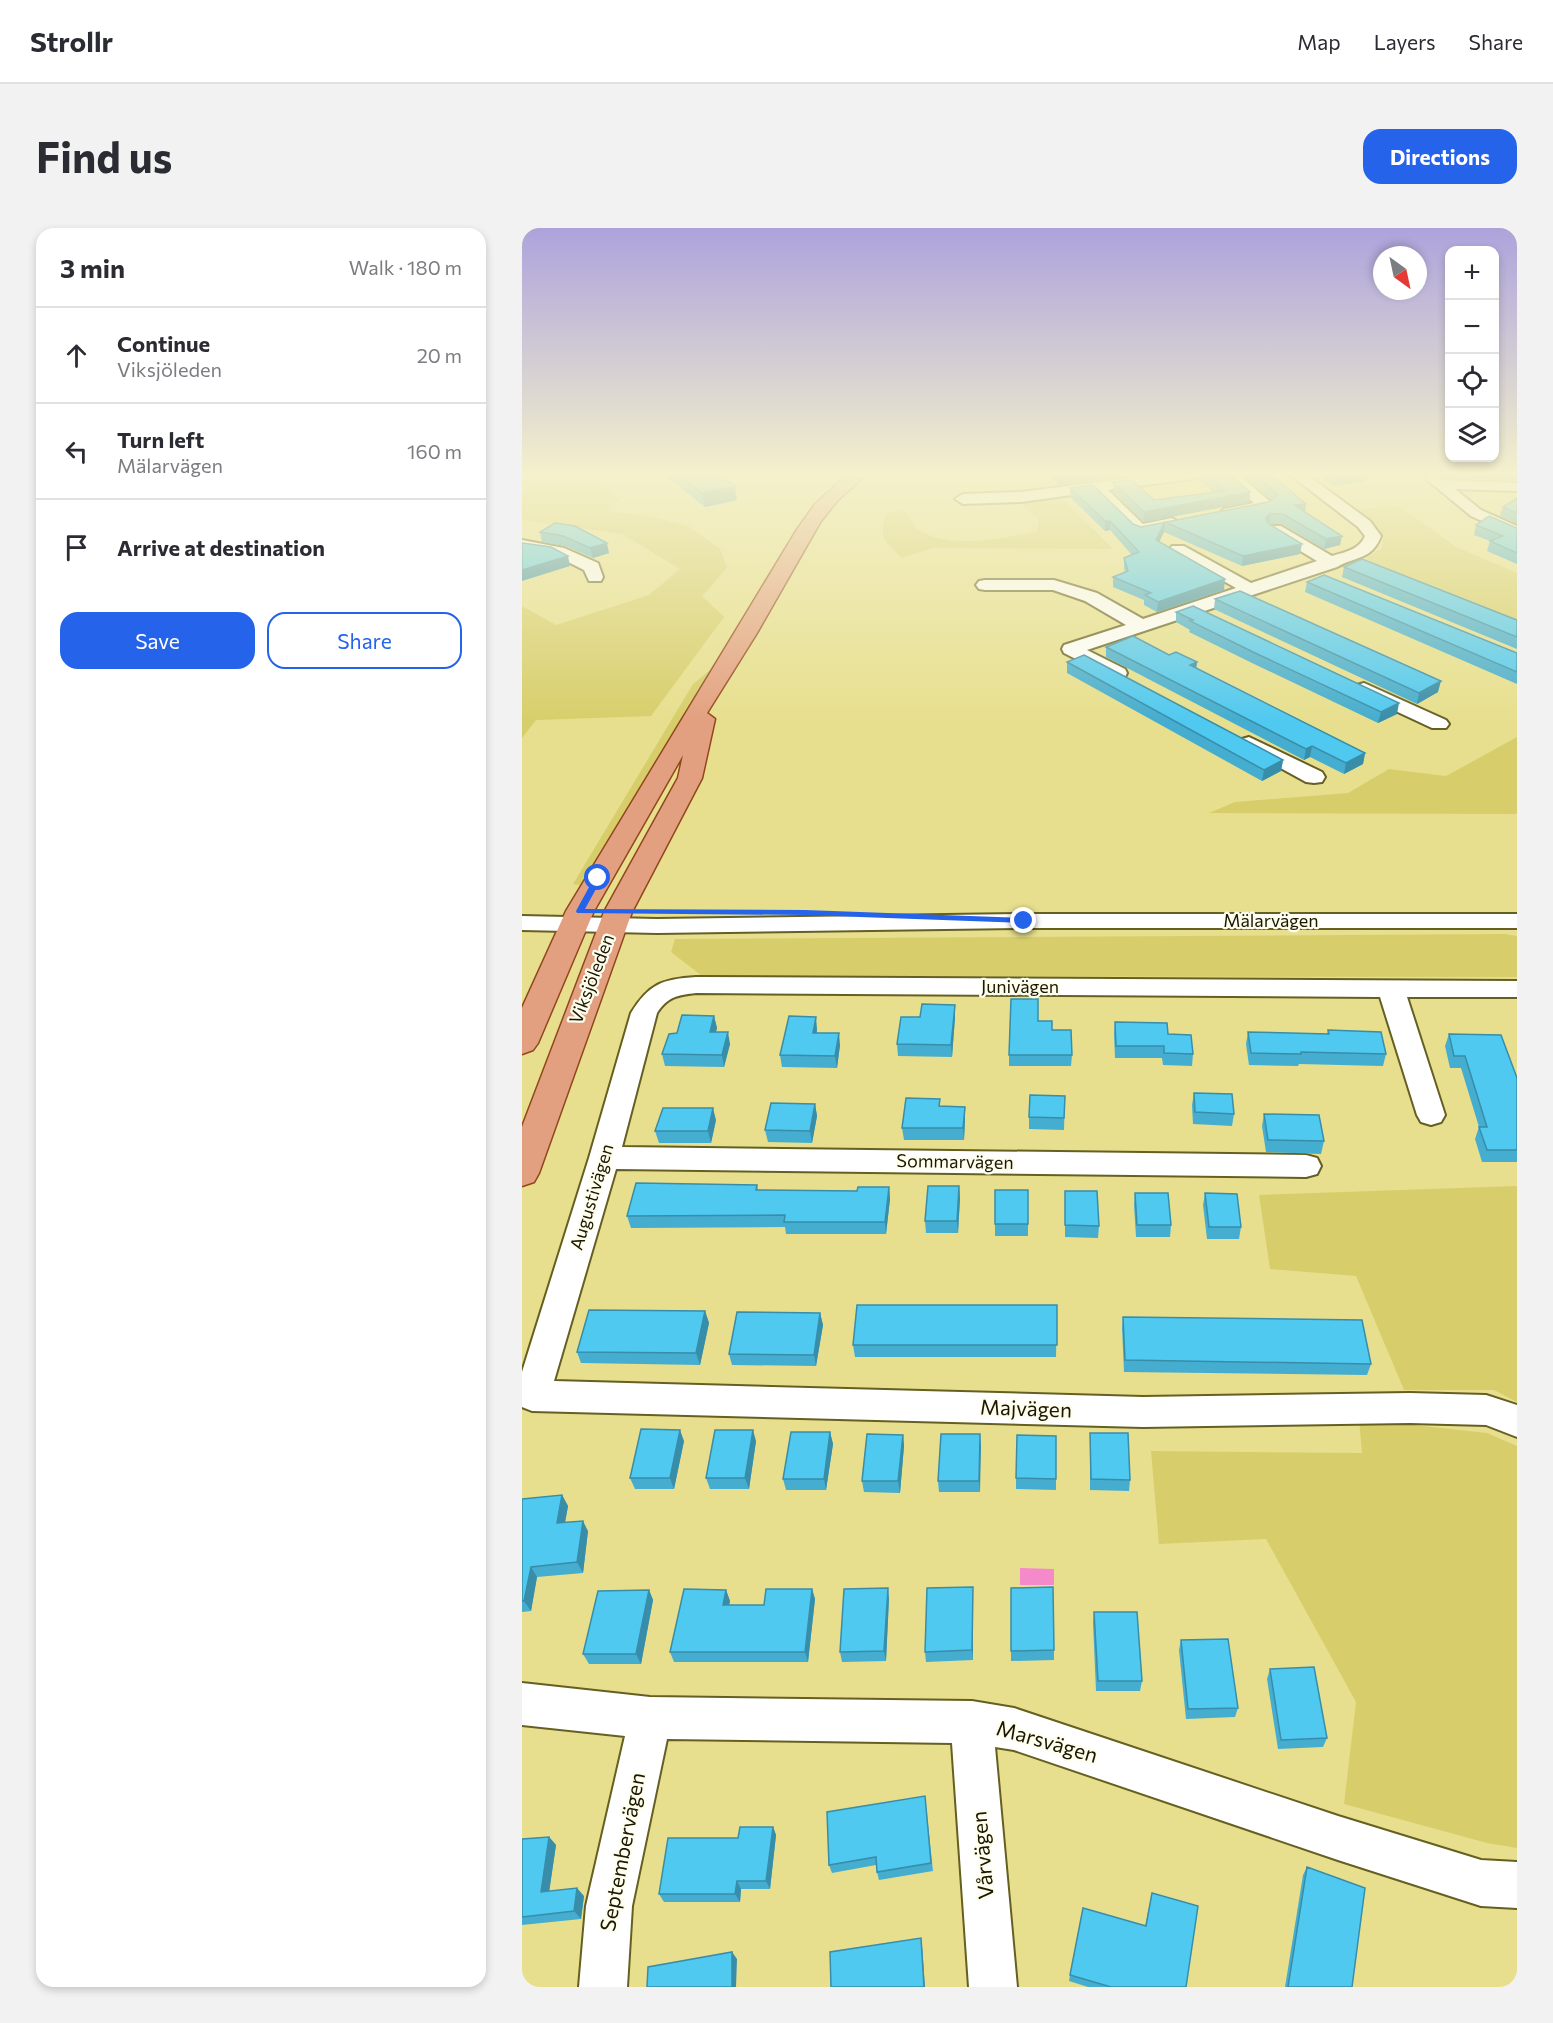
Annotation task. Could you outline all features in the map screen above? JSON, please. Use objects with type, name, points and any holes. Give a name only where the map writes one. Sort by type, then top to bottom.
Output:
[{"type":"main road","name":"Viksjöleden","points":[[522,1043],[577,918],[709,690],[735,653],[789,556]]},
{"type":"main road","name":"Viksjöleden","points":[[522,1173],[615,919],[690,778],[709,690]]},
{"type":"street","points":[[571,556],[592,567],[595,577]]},
{"type":"street","points":[[1191,556],[1251,590]]},
{"type":"street","points":[[1310,556],[1331,572]]},
{"type":"street","points":[[1134,682],[1071,649],[1308,572],[1331,572],[1355,556]]},
{"type":"street","points":[[986,585],[1053,585],[1091,597],[1142,626]]},
{"type":"street","points":[[1194,609],[1215,619]]},
{"type":"street","points":[[1343,679],[1439,724]]},
{"type":"street","points":[[1229,732],[1314,777]]},
{"type":"street","name":"Mälarvägen","points":[[522,911],[577,918],[615,919],[1517,921]]},
{"type":"street","name":"Mälarvägen","points":[[522,924],[577,918]]},
{"type":"street","name":"Junivägen","points":[[653,998],[670,987],[696,985],[1517,989]]},
{"type":"street","points":[[1390,989],[1431,1115]]},
{"type":"street","name":"Augustivägen","points":[[532,1396],[645,1013],[653,998]]},
{"type":"street","name":"Sommarvägen","points":[[604,1158],[1306,1166]]},
{"type":"street","name":"Majvägen","points":[[532,1396],[1143,1412],[1410,1408],[1486,1410],[1517,1421]]},
{"type":"street","name":"Marsvägen","points":[[522,1704],[650,1718],[972,1722],[1014,1729],[1338,1838],[1480,1883],[1517,1885]]},
{"type":"street","name":"Septembervägen","points":[[603,1987],[609,1906],[650,1718]]},
{"type":"street","name":"Vårvägen","points":[[972,1722],[993,1987]]},
{"type":"shaded area","points":[[659,556],[723,556],[727,568],[702,596],[724,617],[651,716],[536,720],[522,738],[522,606],[556,625],[649,595],[680,569]]},
{"type":"shaded area","points":[[1370,556],[1477,556],[1517,573],[1517,621],[1365,559]]},
{"type":"shaded area","points":[[715,666],[585,886],[573,884],[693,684]]},
{"type":"shaded area","points":[[1517,737],[1517,814],[1209,813],[1235,802],[1348,793],[1389,769],[1446,776]]},
{"type":"shaded area","points":[[1505,934],[1517,936],[1517,977],[702,976],[671,952],[675,939]]},
{"type":"shaded area","points":[[1517,1186],[1517,1402],[1494,1390],[1404,1390],[1356,1276],[1270,1269],[1259,1195]]},
{"type":"shaded area","points":[[1359,1419],[1487,1433],[1517,1446],[1517,1848],[1487,1843],[1344,1804],[1356,1702],[1266,1539],[1159,1544],[1151,1451],[1362,1453]]},
{"type":"shaded area","points":[[1020,1568],[1054,1569],[1054,1585],[1020,1585]]},
{"type":"building","points":[[522,556],[568,556],[522,570]]},
{"type":"building","points":[[1184,556],[1225,579],[1158,602],[1145,595],[1151,593],[1113,577],[1128,571],[1124,558]]},
{"type":"building","points":[[1362,559],[1517,620],[1517,637],[1344,567]]},
{"type":"building","points":[[1324,575],[1517,653],[1517,672],[1307,582]]},
{"type":"building","points":[[1240,591],[1441,681],[1419,693],[1215,599]]},
{"type":"building","points":[[1193,606],[1399,703],[1381,712],[1253,652],[1176,612]]},
{"type":"building","points":[[1133,636],[1169,655],[1176,652],[1197,662],[1190,665],[1365,753],[1346,763],[1312,746],[1306,749],[1106,647]]},
{"type":"building","points":[[1084,655],[1283,760],[1264,770],[1067,662]]},
{"type":"building","points":[[1011,999],[1038,999],[1038,1021],[1052,1021],[1052,1030],[1071,1030],[1072,1055],[1009,1055]]},
{"type":"building","points":[[922,1004],[955,1005],[951,1045],[897,1044],[901,1017],[920,1017]]},
{"type":"building","points":[[682,1015],[714,1016],[710,1032],[728,1032],[722,1055],[662,1054],[669,1034],[677,1033]]},
{"type":"building","points":[[789,1016],[816,1017],[813,1033],[839,1033],[835,1056],[780,1055]]},
{"type":"building","points":[[1115,1022],[1167,1023],[1168,1034],[1191,1035],[1193,1054],[1164,1053],[1164,1046],[1116,1046]]},
{"type":"building","points":[[1328,1030],[1381,1032],[1386,1054],[1251,1053],[1248,1032],[1329,1034]]},
{"type":"building","points":[[1449,1034],[1501,1035],[1517,1078],[1517,1150],[1487,1150],[1479,1127],[1487,1127],[1465,1056],[1454,1056]]},
{"type":"building","points":[[1194,1093],[1232,1094],[1234,1114],[1195,1112]]},
{"type":"building","points":[[1030,1095],[1065,1096],[1064,1118],[1029,1117]]},
{"type":"building","points":[[906,1098],[940,1099],[939,1106],[965,1107],[963,1128],[902,1128]]},
{"type":"building","points":[[771,1103],[815,1104],[810,1131],[765,1130]]},
{"type":"building","points":[[663,1108],[713,1108],[708,1131],[655,1131]]},
{"type":"building","points":[[1264,1114],[1319,1115],[1324,1141],[1268,1140]]},
{"type":"building","points":[[636,1183],[757,1185],[756,1190],[857,1191],[858,1187],[889,1187],[885,1222],[784,1222],[785,1215],[627,1216]]},
{"type":"building","points":[[928,1186],[959,1186],[957,1221],[925,1221]]},
{"type":"building","points":[[995,1190],[1028,1190],[1028,1224],[995,1224]]},
{"type":"building","points":[[1065,1191],[1097,1191],[1099,1226],[1065,1225]]},
{"type":"building","points":[[1135,1193],[1168,1193],[1171,1225],[1137,1225]]},
{"type":"building","points":[[1205,1193],[1237,1194],[1241,1227],[1209,1227]]},
{"type":"building","points":[[857,1305],[1057,1305],[1057,1345],[853,1345]]},
{"type":"building","points":[[589,1310],[705,1311],[696,1353],[577,1352]]},
{"type":"building","points":[[737,1312],[820,1313],[814,1355],[729,1354]]},
{"type":"building","points":[[1123,1317],[1362,1320],[1371,1364],[1125,1360]]},
{"type":"building","points":[[641,1429],[680,1430],[670,1478],[630,1478]]},
{"type":"building","points":[[715,1430],[753,1430],[745,1478],[706,1478]]},
{"type":"building","points":[[791,1432],[830,1432],[824,1479],[783,1479]]},
{"type":"building","points":[[1090,1433],[1128,1433],[1130,1480],[1091,1479]]},
{"type":"building","points":[[867,1434],[903,1435],[898,1481],[862,1481]]},
{"type":"building","points":[[941,1434],[980,1434],[979,1481],[938,1481]]},
{"type":"building","points":[[1017,1435],[1056,1436],[1056,1479],[1016,1478]]},
{"type":"building","points":[[562,1495],[557,1523],[583,1521],[577,1562],[531,1567],[524,1601],[522,1601],[522,1499]]},
{"type":"building","points":[[973,1587],[972,1650],[925,1652],[927,1588]]},
{"type":"building","points":[[1053,1587],[1054,1650],[1011,1651],[1011,1588]]},
{"type":"building","points":[[888,1588],[884,1651],[840,1652],[844,1589]]},
{"type":"building","points":[[684,1589],[726,1590],[723,1605],[764,1605],[766,1589],[812,1589],[805,1652],[670,1652]]},
{"type":"building","points":[[649,1590],[636,1654],[583,1654],[598,1591]]},
{"type":"building","points":[[1094,1612],[1137,1612],[1142,1681],[1098,1681]]},
{"type":"building","points":[[1228,1639],[1238,1708],[1188,1709],[1181,1640]]},
{"type":"building","points":[[1314,1667],[1327,1738],[1281,1740],[1270,1669]]},
{"type":"building","points":[[925,1796],[931,1863],[877,1872],[876,1857],[829,1865],[827,1812]]},
{"type":"building","points":[[740,1827],[773,1827],[766,1881],[737,1881],[735,1894],[659,1894],[668,1838],[738,1838]]},
{"type":"building","points":[[549,1837],[541,1892],[577,1888],[574,1911],[522,1917],[522,1839]]},
{"type":"building","points":[[1307,1867],[1365,1888],[1352,1987],[1288,1987]]},
{"type":"building","points":[[1152,1893],[1198,1906],[1186,1987],[1111,1987],[1070,1975],[1083,1908],[1146,1926]]},
{"type":"building","points":[[921,1938],[924,1987],[831,1987],[830,1952]]},
{"type":"building","points":[[732,1952],[732,1987],[647,1987],[648,1967]]},
{"type":"route","points":[[598,878],[580,911],[805,913],[1024,921]]}]
